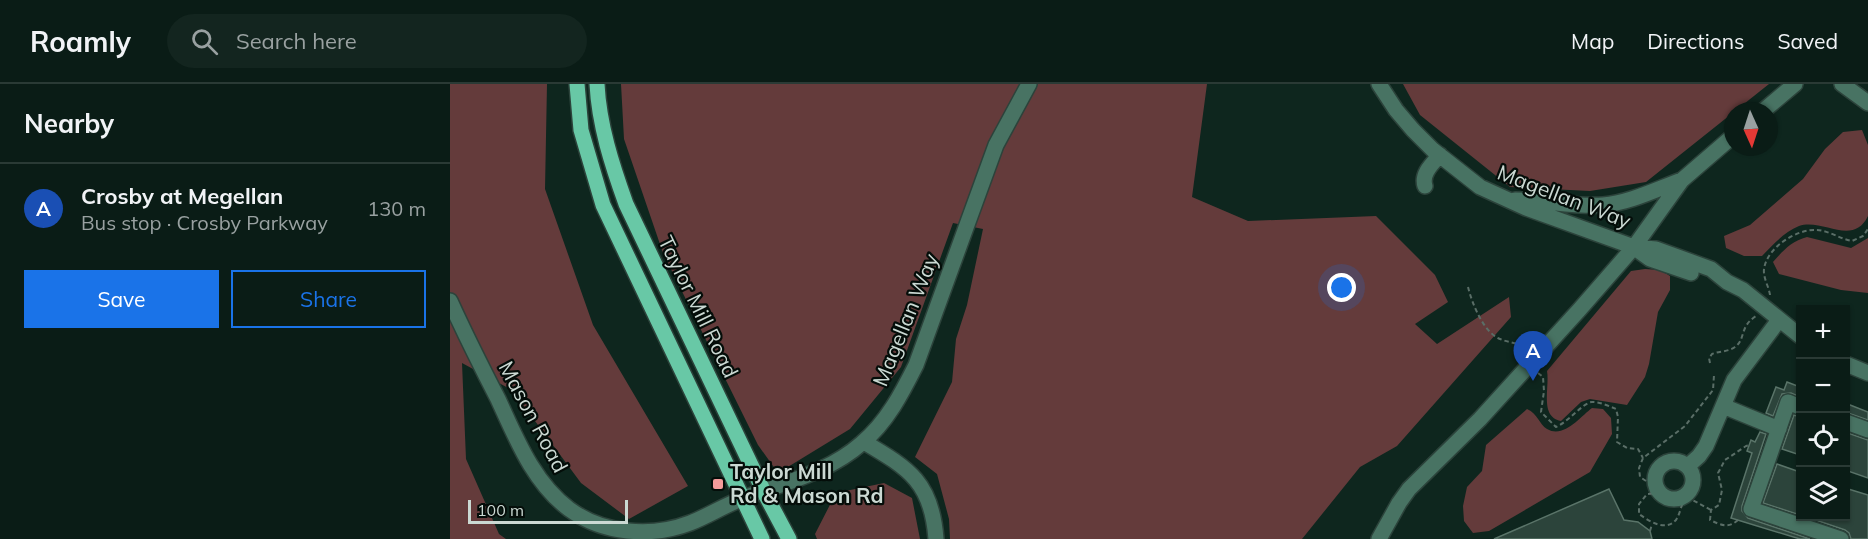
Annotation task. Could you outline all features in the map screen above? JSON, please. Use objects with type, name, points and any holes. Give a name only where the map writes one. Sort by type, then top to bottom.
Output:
[{"type":"main road","name":"Taylor Mill Road","points":[[578,84],[581,130],[603,206],[762,539]]},
{"type":"main road","name":"Taylor Mill Road","points":[[597,84],[601,119],[615,174],[626,204],[764,492],[789,539]]},
{"type":"street","name":"Magellan Way","points":[[743,498],[803,478],[848,454],[864,442],[880,425],[912,372],[996,145],[1029,84]]},
{"type":"street","name":"Magellan Way","points":[[1379,84],[1402,117],[1462,174],[1506,200],[1634,247],[1650,259],[1707,278],[1727,282],[1743,290],[1796,333]]},
{"type":"street","points":[[1774,102],[1796,84]]},
{"type":"street","points":[[1842,84],[1867,101]]},
{"type":"street","points":[[1379,539],[1409,489],[1530,366],[1634,247],[1682,180],[1724,144]]},
{"type":"street","points":[[1425,186],[1423,181],[1427,171],[1440,155]]},
{"type":"street","points":[[1506,200],[1542,200],[1565,205],[1605,205],[1682,180]]},
{"type":"street","name":"Mason Road","points":[[450,301],[525,454],[544,486],[569,509],[582,517],[604,525],[645,533],[659,532],[689,524],[743,498]]},
{"type":"street","points":[[1688,466],[1706,446],[1740,369],[1779,320]]},
{"type":"street","points":[[1850,366],[1868,373]]},
{"type":"street","points":[[1796,405],[1788,402],[1751,508],[1840,539]]},
{"type":"street","points":[[1723,406],[1779,429]]},
{"type":"street","points":[[1850,424],[1868,430]]},
{"type":"street","points":[[864,442],[903,468],[919,483],[931,505],[936,539]]},
{"type":"street","points":[[1671,460],[1677,460],[1688,466],[1693,481],[1692,487],[1685,496],[1672,499],[1656,494],[1654,483],[1660,466],[1671,460]]},
{"type":"path","points":[[1770,298],[1764,277],[1764,267],[1784,239],[1799,232],[1818,230],[1852,241],[1863,236],[1868,229]]},
{"type":"path","points":[[1468,286],[1471,299],[1488,330],[1498,339],[1527,346],[1531,353],[1530,366],[1544,377],[1541,412],[1556,427],[1565,424],[1587,403],[1594,402],[1616,409],[1617,442],[1627,448],[1638,449],[1643,458]]},
{"type":"path","points":[[1710,363],[1709,358],[1712,354],[1728,351],[1738,345],[1744,327],[1758,314]]},
{"type":"path","points":[[1656,494],[1649,483],[1640,477],[1639,468],[1643,458],[1685,426],[1713,390],[1714,375]]},
{"type":"path","points":[[1711,510],[1719,505],[1722,490],[1718,473],[1725,460],[1750,445]]},
{"type":"path","points":[[1656,494],[1647,494],[1639,504],[1639,514],[1652,524],[1667,525],[1676,520],[1685,496],[1711,510]]},
{"type":"path","points":[[1711,510],[1710,520],[1723,526],[1732,525],[1737,520]]},
{"type":"path","points":[[1650,531],[1652,524]]},
{"type":"shaded area","points":[[450,84],[547,84],[545,189],[593,325],[688,486],[629,519],[581,483],[512,390],[462,363],[466,459],[499,534],[506,539],[450,539]]},
{"type":"shaded area","points":[[621,84],[1207,84],[1192,197],[1248,221],[1376,216],[1435,275],[1448,302],[1415,324],[1437,344],[1509,297],[1511,317],[1397,446],[1360,467],[1302,539],[950,539],[949,519],[937,474],[915,457],[952,382],[956,339],[967,305],[983,229],[953,223],[901,367],[850,429],[778,473],[758,445],[663,253],[624,139]]},
{"type":"shaded area","points":[[1403,84],[1769,84],[1746,102],[1724,102],[1724,120],[1646,182],[1590,191],[1510,187],[1420,115]]},
{"type":"shaded area","points":[[1862,130],[1868,145],[1868,216],[1862,225],[1854,230],[1846,231],[1818,225],[1799,226],[1784,235],[1762,256],[1744,256],[1726,248],[1724,236],[1750,225],[1803,179],[1825,149],[1843,132]]},
{"type":"shaded area","points":[[1807,237],[1851,248],[1868,238],[1868,293],[1841,290],[1779,274],[1773,262],[1792,244]]},
{"type":"shaded area","points":[[1660,270],[1670,276],[1670,290],[1658,312],[1645,377],[1627,405],[1590,399],[1581,402],[1561,421],[1554,418],[1548,408],[1547,371],[1631,271]]},
{"type":"shaded area","points":[[1592,408],[1603,409],[1611,418],[1612,434],[1590,472],[1489,531],[1473,533],[1464,521],[1463,506],[1467,487],[1482,471],[1486,445],[1527,409],[1547,429],[1560,431],[1566,429]]},
{"type":"shaded area","points":[[884,483],[912,498],[920,539],[817,539],[815,534],[836,493]]},
{"type":"building","points":[[1787,382],[1796,385],[1796,395],[1782,394],[1773,416],[1766,413],[1776,387],[1784,390]]},
{"type":"building","points":[[1850,405],[1868,412],[1868,420],[1850,414]]},
{"type":"building","points":[[1794,415],[1796,416],[1796,454],[1782,449]]},
{"type":"building","points":[[1760,432],[1766,434],[1742,511],[1748,518],[1810,539],[1800,539],[1731,518],[1752,453],[1747,451],[1751,440],[1755,442]]},
{"type":"building","points":[[1850,434],[1868,440],[1868,478],[1850,472]]},
{"type":"building","points":[[1777,464],[1796,471],[1796,514],[1763,503]]},
{"type":"building","points":[[1609,489],[1624,520],[1638,522],[1650,531],[1652,539],[1494,539]]},
{"type":"building","points":[[1850,490],[1868,495],[1868,539],[1851,539],[1845,530],[1819,521],[1850,521]]},
{"type":"place","name":"Crosby at Megellan","points":[[1533,381]]},
{"type":"place","name":"Taylor Mill Rd & Mason Rd","points":[[718,484]]}]
